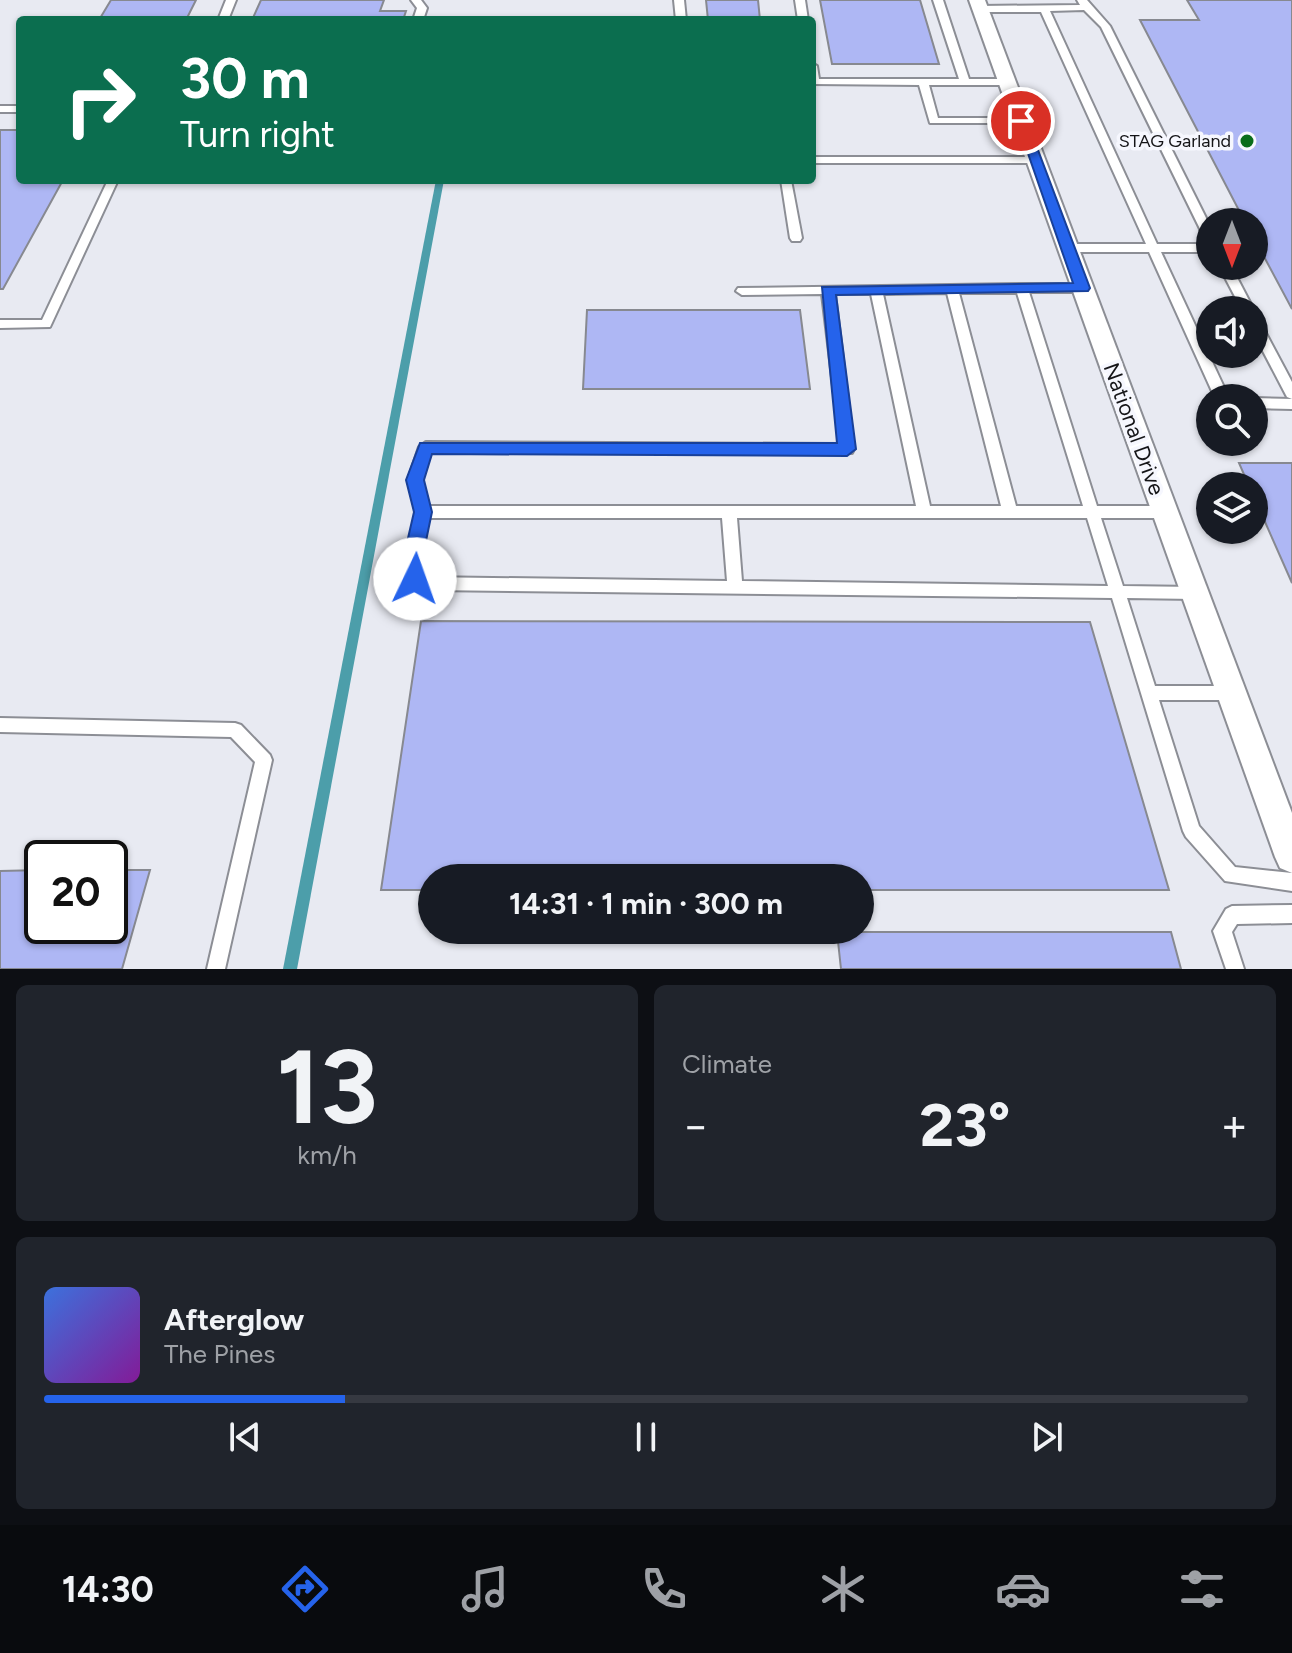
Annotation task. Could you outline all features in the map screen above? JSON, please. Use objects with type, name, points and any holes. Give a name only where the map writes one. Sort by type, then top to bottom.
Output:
[{"type":"street","name":"National Drive","points":[[979,4],[1289,842]]},
{"type":"lane","points":[[938,0],[965,82]]},
{"type":"lane","points":[[979,4],[1044,9],[1084,4],[1105,26],[1196,209]]},
{"type":"lane","points":[[1044,9],[1216,384]]},
{"type":"lane","points":[[816,82],[1006,82]]},
{"type":"lane","points":[[923,82],[934,121],[1021,121]]},
{"type":"lane","points":[[816,160],[1035,160]]},
{"type":"lane","points":[[0,324],[46,324],[111,184]]},
{"type":"lane","points":[[787,184],[796,238]]},
{"type":"lane","points":[[1068,248],[1196,248]]},
{"type":"lane","points":[[1022,288],[1192,831],[1231,875],[1292,882]]},
{"type":"lane","points":[[742,291],[1082,288]]},
{"type":"lane","points":[[952,289],[1010,512]]},
{"type":"lane","points":[[828,290],[847,449],[426,447],[415,480],[423,512],[412,570],[422,583],[1195,593]]},
{"type":"lane","points":[[876,290],[924,512]]},
{"type":"lane","points":[[1268,349],[1292,394]]},
{"type":"lane","points":[[1268,403],[1292,404]]},
{"type":"lane","points":[[423,512],[1165,512]]},
{"type":"lane","points":[[729,512],[735,586]]},
{"type":"lane","points":[[1148,693],[1232,693]]},
{"type":"lane","points":[[0,725],[235,730],[264,760],[216,969]]},
{"type":"lane","points":[[1235,969],[1222,931],[1232,915],[1292,914]]},
{"type":"building","points":[[111,0],[196,0],[188,16],[101,16]]},
{"type":"building","points":[[261,0],[384,0],[380,11],[406,11],[404,16],[254,16]]},
{"type":"building","points":[[706,0],[758,0],[760,16],[708,16]]},
{"type":"building","points":[[820,0],[920,0],[939,64],[832,64]]},
{"type":"building","name":"STAG Garland","points":[[1187,0],[1292,0],[1292,309],[1268,264],[1268,208],[1238,208],[1140,20],[1199,20]]},
{"type":"building","points":[[0,130],[16,130],[16,184],[61,184],[3,289],[0,289]]},
{"type":"building","points":[[587,310],[800,310],[810,389],[583,389]]},
{"type":"building","points":[[1239,463],[1292,463],[1292,583],[1268,529],[1268,472],[1243,472]]},
{"type":"building","points":[[421,621],[1090,622],[1169,890],[874,890],[874,864],[418,864],[418,890],[381,890]]},
{"type":"building","points":[[24,870],[24,944],[128,944],[128,870],[150,870],[122,969],[0,969],[0,871]]},
{"type":"building","points":[[874,932],[1171,932],[1181,969],[841,969],[838,944],[874,944]]},
{"type":"waterway","points":[[290,969],[439,184]]},
{"type":"place","name":"STAG Garland","points":[[1247,141]]},
{"type":"route","points":[[415,579],[413,560],[423,512],[417,501],[415,480],[426,447],[847,449],[828,290],[1082,288],[1021,121]]}]
